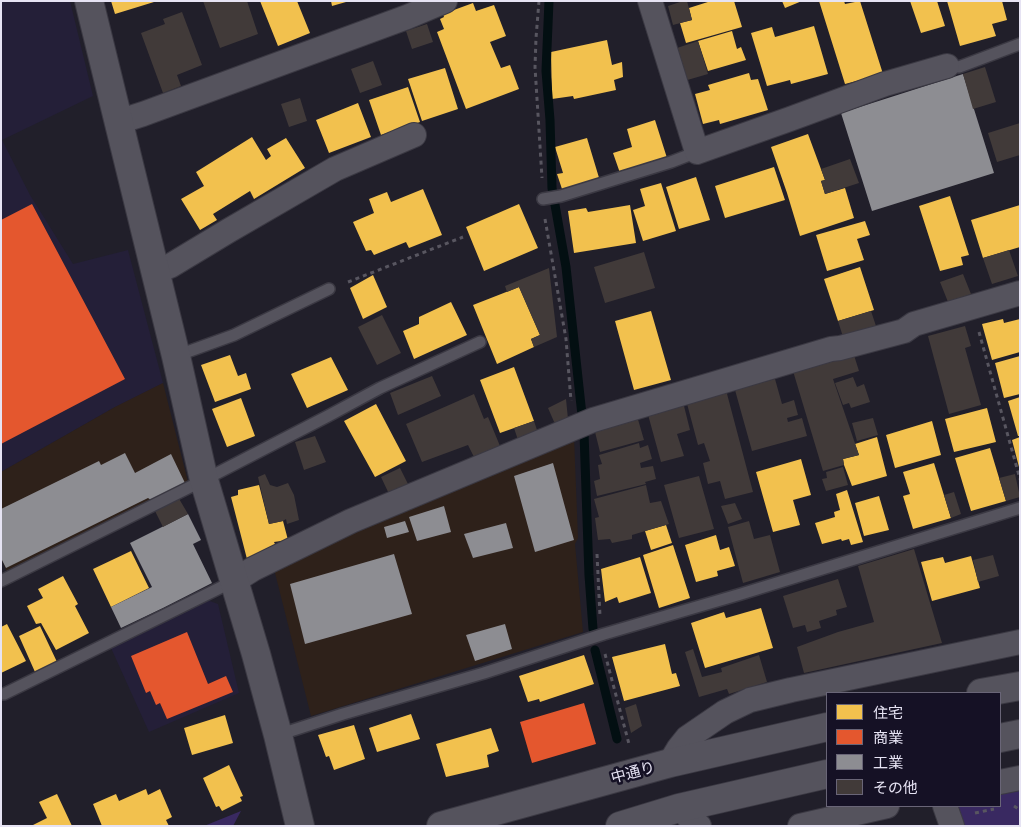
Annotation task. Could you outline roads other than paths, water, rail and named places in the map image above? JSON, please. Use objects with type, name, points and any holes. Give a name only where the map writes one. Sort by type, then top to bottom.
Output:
[{"type":"street","points":[[89,1],[156,272],[204,480],[256,654],[300,826]]},
{"type":"street","points":[[118,122],[143,114],[405,9],[445,1]]},
{"type":"street","points":[[650,1],[697,152],[885,84],[947,66]]},
{"type":"street","points":[[156,272],[170,266],[228,230],[335,169],[414,135]]},
{"type":"street","points":[[234,581],[253,569],[351,521],[593,420],[831,349],[904,331],[914,324],[1020,293]]},
{"type":"street","points":[[670,763],[687,738],[725,712],[750,700],[1020,642]]},
{"type":"street","points":[[987,692],[1020,686]]},
{"type":"street","name":"中通り","points":[[441,826],[670,763],[826,727]]},
{"type":"street","points":[[1001,738],[1020,734]]},
{"type":"street","points":[[620,826],[679,808],[826,774]]},
{"type":"street","points":[[1001,782],[1020,778]]},
{"type":"street","points":[[800,826],[883,807]]},
{"type":"street","points":[[945,807],[952,826]]},
{"type":"street","points":[[679,808],[699,826]]},
{"type":"lane","points":[[947,66],[959,67],[1020,44]]},
{"type":"lane","points":[[543,200],[671,162],[697,152]]},
{"type":"lane","points":[[176,356],[234,335],[328,289]]},
{"type":"lane","points":[[1,581],[204,480],[380,388],[480,342]]},
{"type":"lane","points":[[278,735],[1020,508]]},
{"type":"lane","points":[[1,694],[234,581]]},
{"type":"waterway","points":[[549,1],[546,71],[552,188],[566,267],[582,415]]},
{"type":"waterway","points":[[584,433],[589,575],[593,629]]},
{"type":"waterway","points":[[595,650],[617,739]]}]
